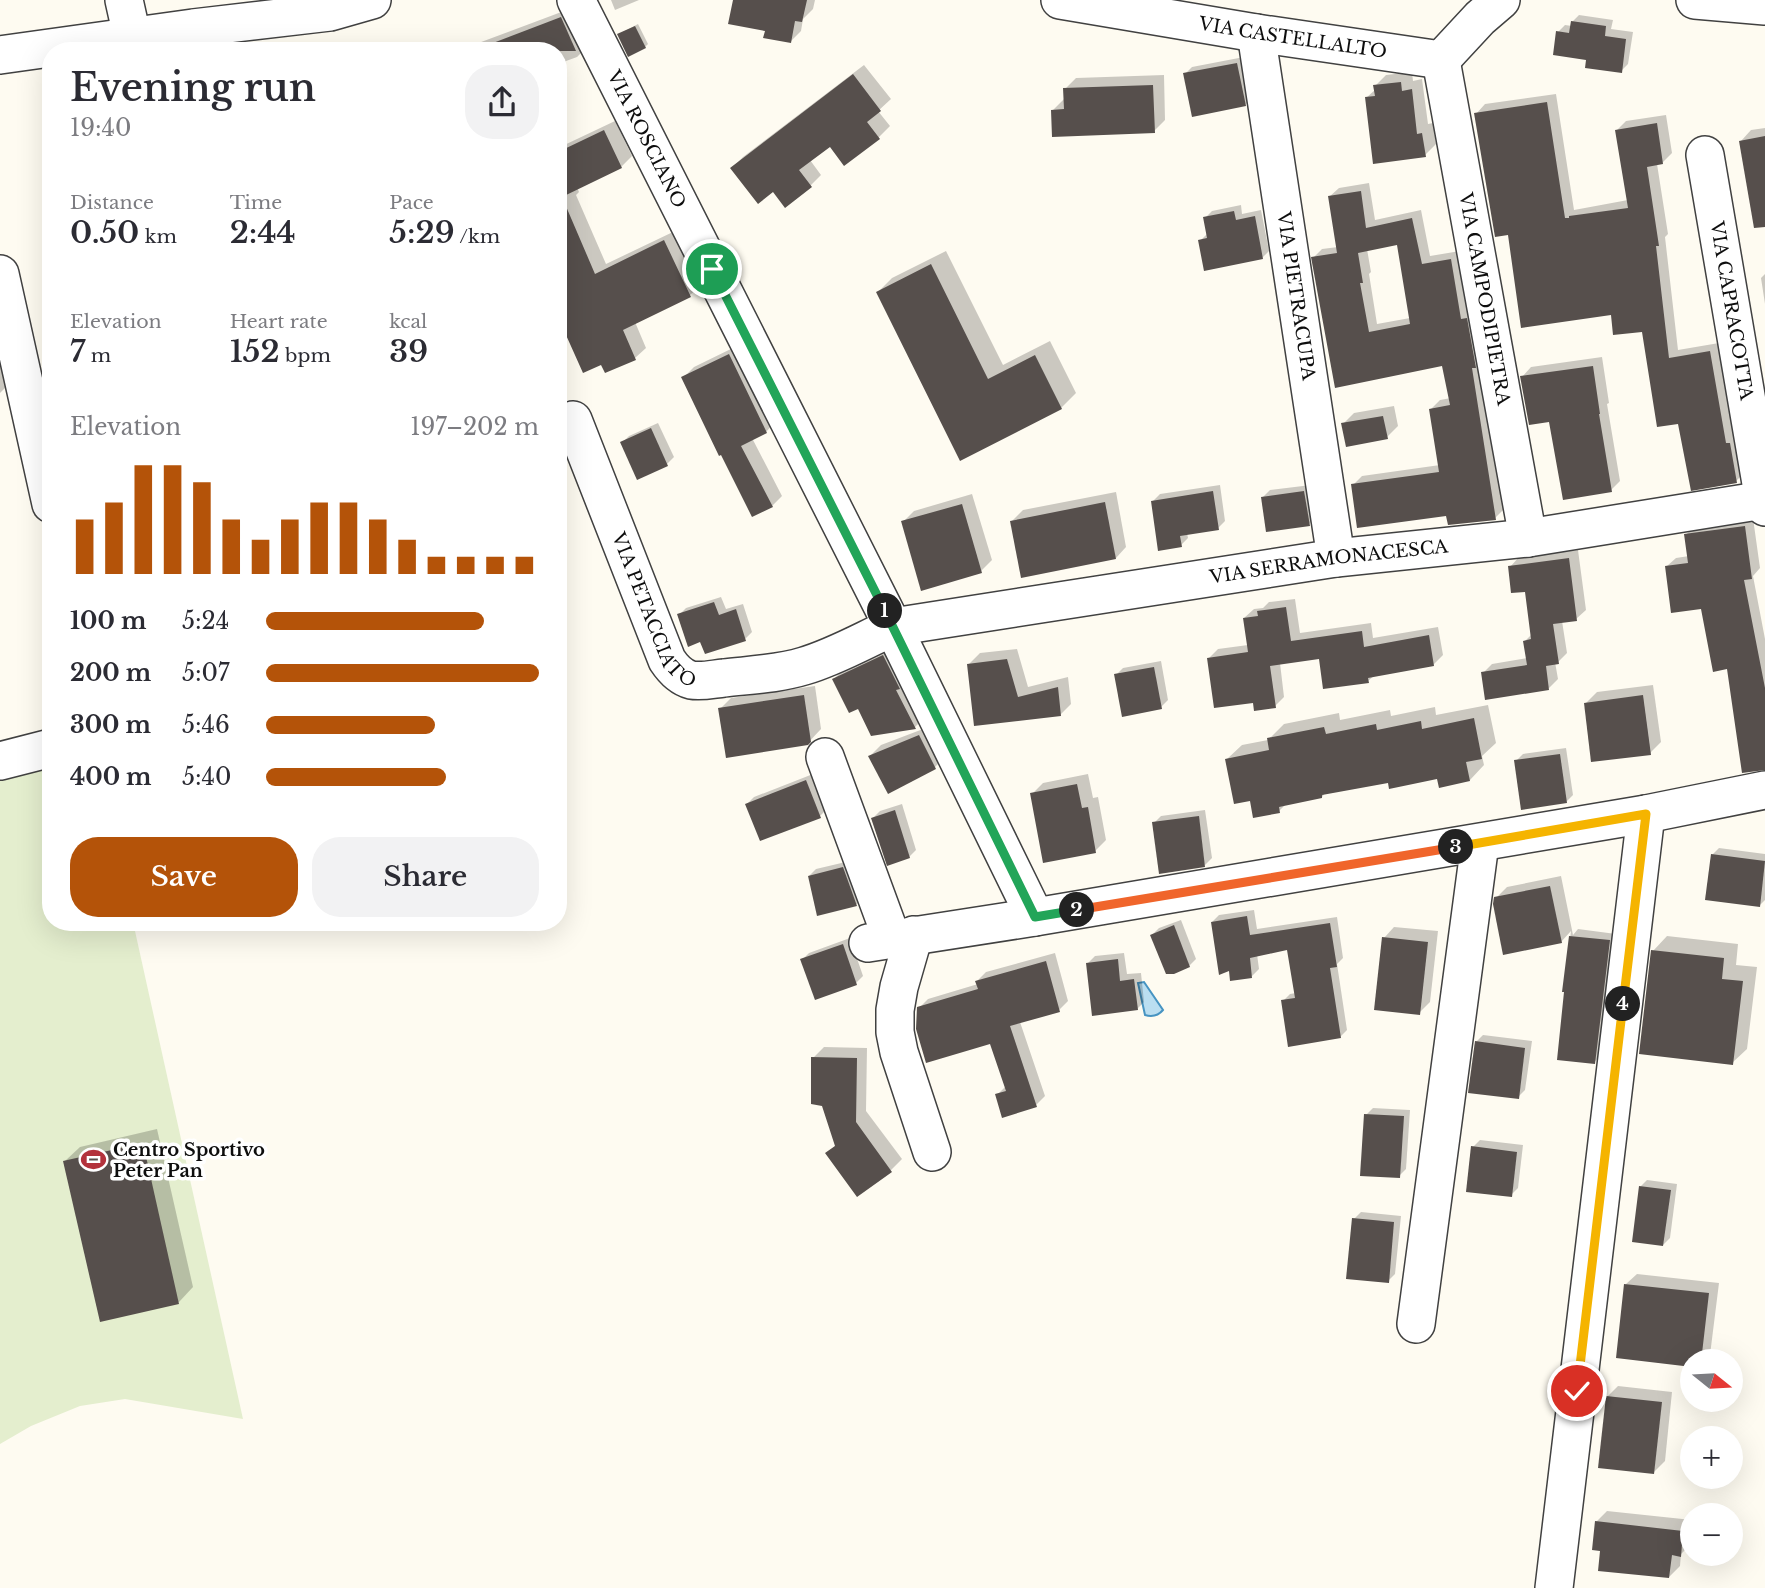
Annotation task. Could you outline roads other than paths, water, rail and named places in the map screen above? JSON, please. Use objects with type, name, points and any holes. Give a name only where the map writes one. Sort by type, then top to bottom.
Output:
[{"type":"street","points":[[124,0],[132,36]]},
{"type":"street","points":[[90,42],[283,8],[330,12],[372,0]]},
{"type":"street","name":"VIA ROSCIANO","points":[[576,0],[893,627],[1035,917]]},
{"type":"street","name":"VIA CASTELLALTO","points":[[1060,0],[1256,33],[1441,60]]},
{"type":"street","points":[[1441,60],[1480,18],[1501,0]]},
{"type":"street","points":[[1695,0],[1765,6]]},
{"type":"street","name":"VIA PIETRACUPA","points":[[1256,33],[1336,558]]},
{"type":"street","points":[[0,55],[42,49]]},
{"type":"street","name":"VIA CAMPODIPIETRA","points":[[1441,60],[1528,538]]},
{"type":"street","name":"VIA CAPRACOTTA","points":[[1705,155],[1764,503]]},
{"type":"street","points":[[0,274],[42,463]]},
{"type":"street","name":"VIA PETACCIATO","points":[[573,420],[667,660],[680,675],[701,680],[786,671],[820,661],[893,627]]},
{"type":"street","name":"VIA SERRAMONACESCA","points":[[893,627],[1336,558],[1528,538],[1764,503]]},
{"type":"street","points":[[0,761],[42,750]]},
{"type":"street","points":[[825,757],[892,939],[898,987],[895,1032],[932,1152]]},
{"type":"street","points":[[892,939],[1480,843],[1765,790]]},
{"type":"street","points":[[1553,1588],[1646,814]]},
{"type":"street","points":[[1416,1324],[1480,843]]},
{"type":"water","points":[[1144,982],[1163,1010],[1157,1015],[1145,1015],[1138,983]]},
{"type":"place","name":"Centro Sportivo Peter Pan","points":[[93,1160]]}]
